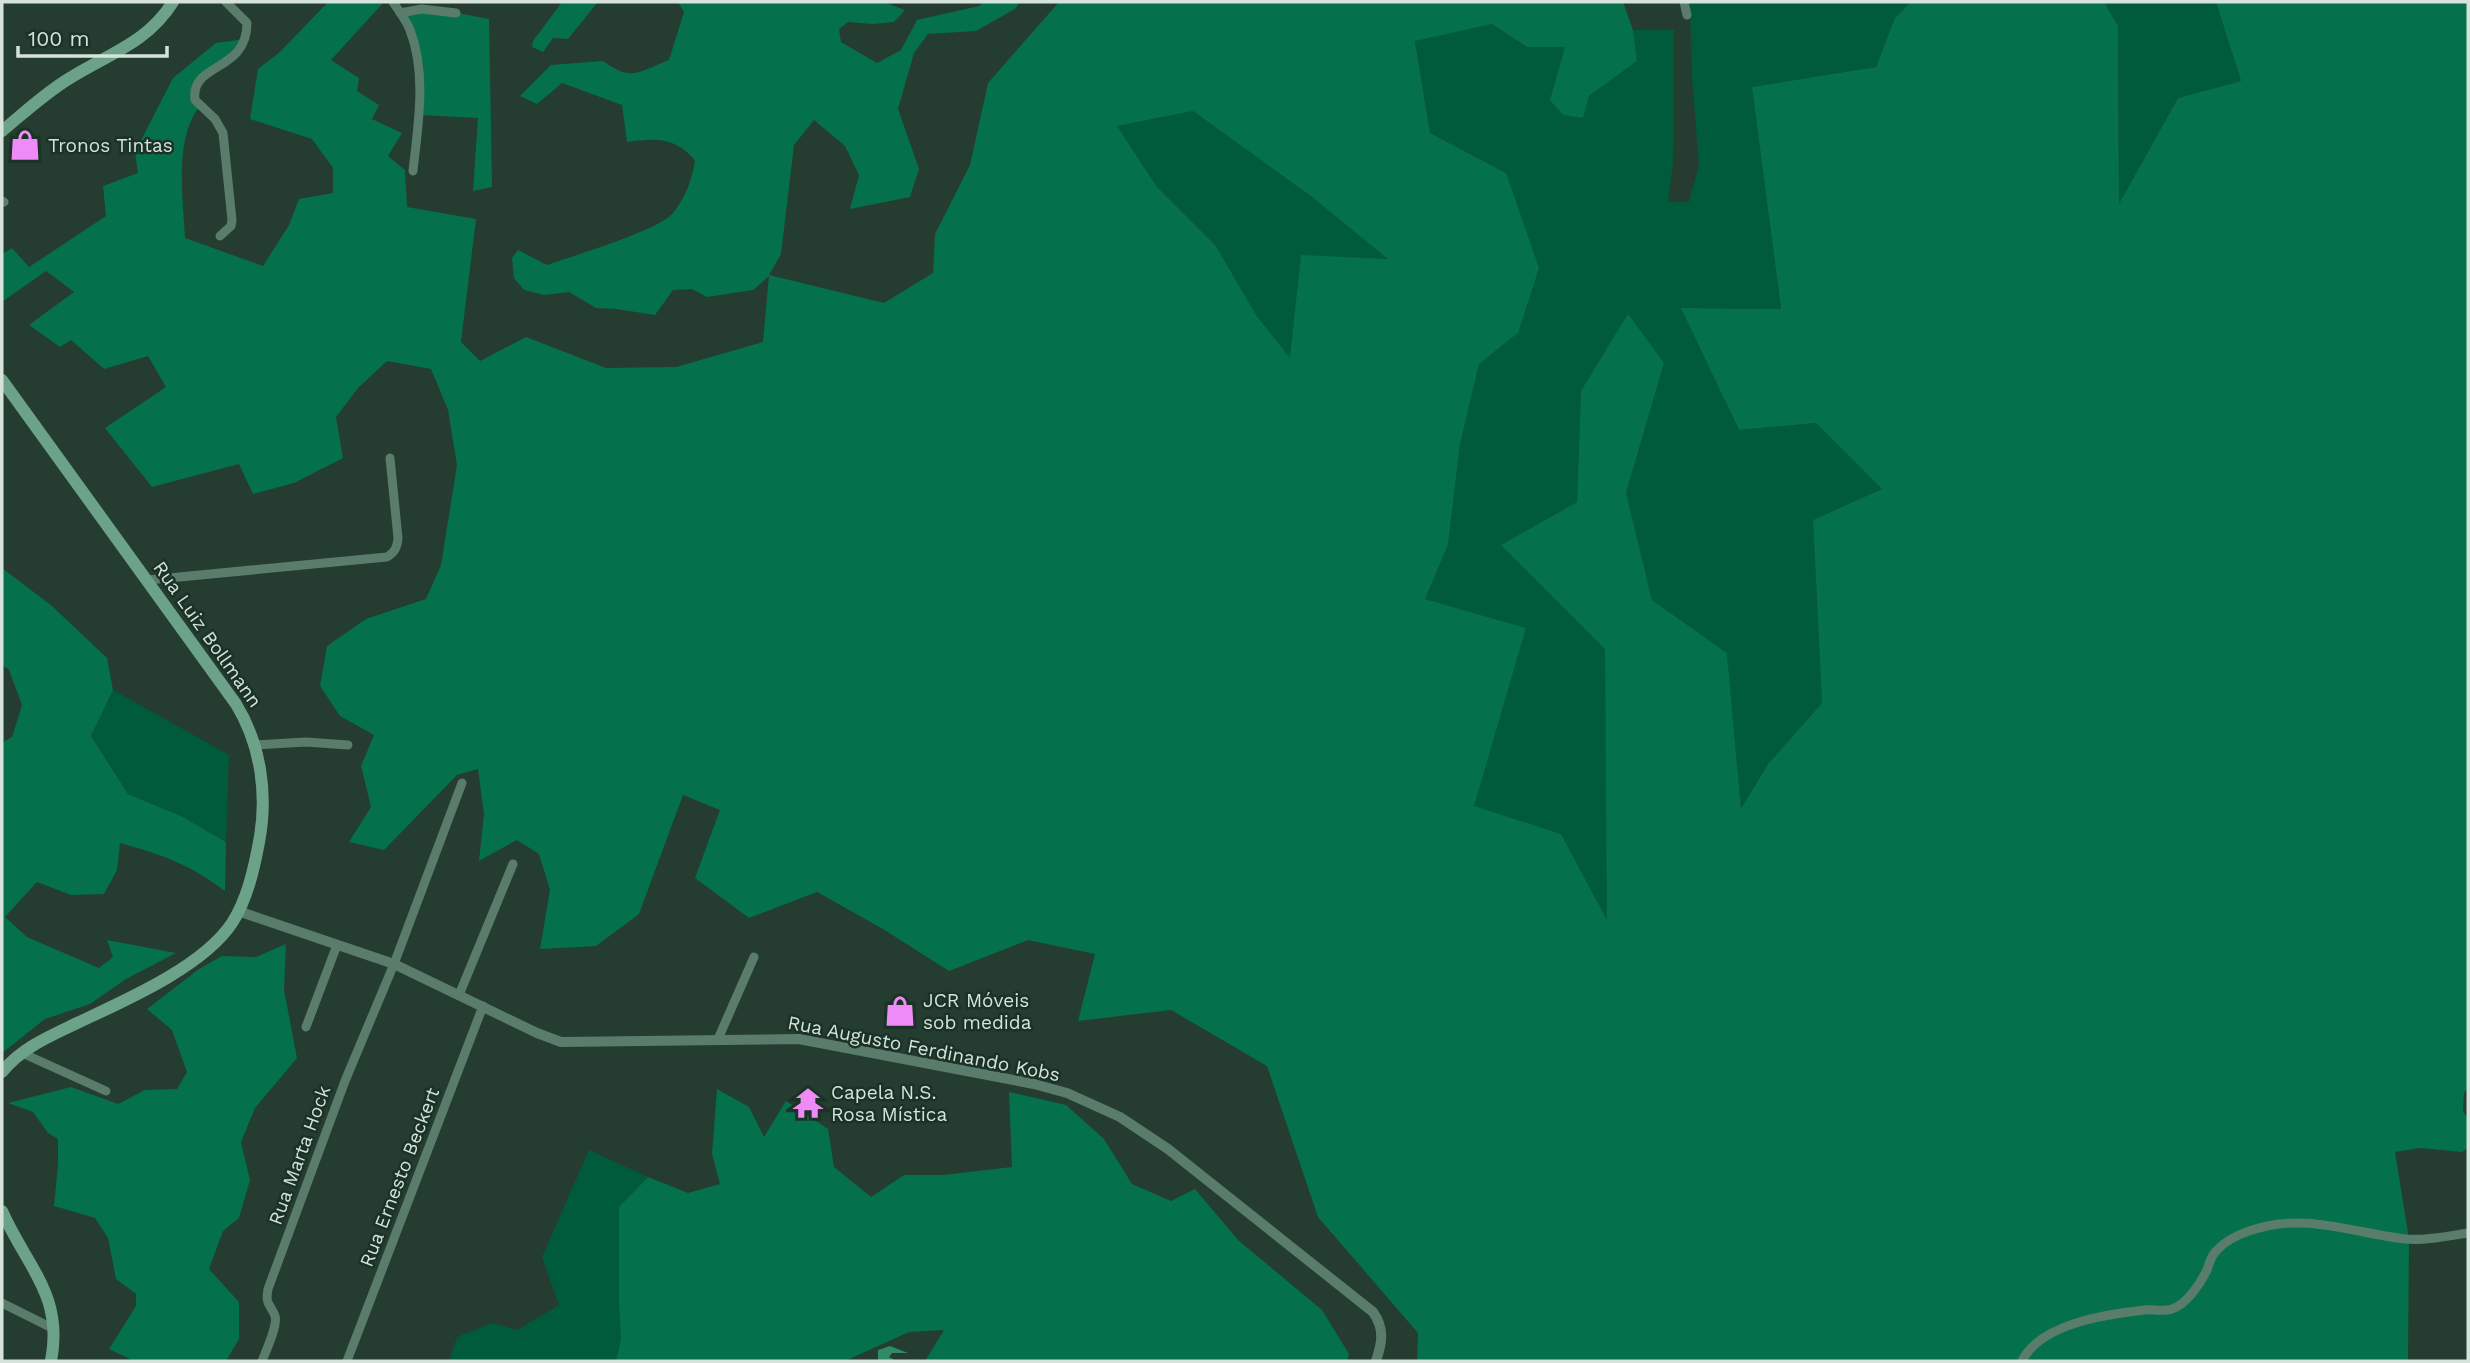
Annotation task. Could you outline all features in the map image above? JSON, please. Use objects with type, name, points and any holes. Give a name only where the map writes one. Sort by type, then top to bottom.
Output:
[{"type":"main road","points":[[2,131],[67,79],[141,38],[159,22],[173,2]]},
{"type":"main road","name":"Rua Luiz Bollmann","points":[[2,380],[236,704],[255,745],[262,786],[262,818],[256,858],[239,911],[220,937],[175,972],[44,1039],[22,1053],[2,1072]]},
{"type":"main road","points":[[2,1211],[46,1289],[54,1329],[51,1361]]},
{"type":"street","points":[[220,236],[232,220],[223,133],[215,119],[195,100],[194,93],[206,73],[234,58],[245,39],[247,23],[226,2]]},
{"type":"street","points":[[393,2],[410,30],[418,70],[420,108],[413,171]]},
{"type":"street","points":[[1684,2],[1687,15]]},
{"type":"street","points":[[400,13],[422,9],[456,13]]},
{"type":"street","points":[[148,580],[387,557],[397,547],[398,538],[390,458]]},
{"type":"street","points":[[255,745],[306,742],[348,745]]},
{"type":"street","name":"Rua Marta Hock","points":[[262,1361],[275,1324],[275,1316],[266,1300],[268,1289],[345,1081],[394,964],[462,783]]},
{"type":"street","points":[[459,995],[513,864]]},
{"type":"street","name":"Rua Augusto Ferdinando Kobs","points":[[239,911],[394,964],[561,1042],[784,1038],[1034,1084],[1101,1106],[1139,1129],[1219,1188],[1373,1312],[1381,1326],[1382,1341],[1376,1361]]},
{"type":"street","points":[[306,1027],[337,945]]},
{"type":"street","points":[[718,1039],[754,957]]},
{"type":"street","name":"Rua Ernesto Beckert","points":[[347,1361],[483,1006]]},
{"type":"street","points":[[22,1053],[106,1091]]},
{"type":"street","points":[[2022,1361],[2035,1345],[2078,1322],[2126,1312],[2171,1310],[2192,1293],[2214,1253],[2229,1240],[2253,1229],[2279,1223],[2313,1222],[2409,1239],[2468,1233]]},
{"type":"street","points":[[2,1303],[54,1329]]},
{"type":"shaded area","points":[[328,2],[384,2],[331,60],[359,78],[357,91],[379,105],[372,119],[402,133],[388,156],[405,170],[407,207],[476,219],[461,342],[480,361],[526,337],[606,368],[676,367],[763,342],[769,276],[753,290],[707,297],[692,289],[673,290],[655,315],[596,308],[569,292],[544,295],[524,290],[514,278],[512,258],[518,250],[547,265],[650,228],[672,214],[681,202],[690,182],[695,160],[672,143],[656,140],[627,142],[622,105],[562,83],[537,104],[520,96],[551,65],[603,61],[621,71],[635,73],[669,60],[684,12],[678,2],[884,2],[905,10],[894,22],[848,22],[839,29],[841,42],[877,63],[901,50],[917,20],[979,6],[984,2],[1020,2],[1015,9],[976,31],[928,34],[914,53],[898,109],[919,169],[910,197],[850,209],[859,175],[845,146],[814,120],[794,145],[781,254],[769,275],[884,303],[933,273],[935,234],[970,165],[988,83],[1059,2],[1623,2],[1633,30],[1637,61],[1589,96],[1583,118],[1563,115],[1550,100],[1565,47],[1527,47],[1492,24],[1415,41],[1430,133],[1506,173],[1539,268],[1518,333],[1479,364],[1460,444],[1448,545],[1425,599],[1526,628],[1474,806],[1561,834],[1607,920],[1605,649],[1501,545],[1577,502],[1581,391],[1628,314],[1664,363],[1626,493],[1652,600],[1727,653],[1741,809],[1768,764],[1822,703],[1813,520],[1882,489],[1816,423],[1739,430],[1681,308],[1781,309],[1752,87],[1876,67],[1895,18],[1911,2],[2104,2],[2118,26],[2119,204],[2178,98],[2241,81],[2216,2],[2468,2],[2468,1088],[2464,1093],[2463,1111],[2468,1119],[2468,1148],[2462,1152],[2420,1148],[2395,1152],[2409,1239],[2408,1361],[1417,1361],[1418,1333],[1318,1217],[1267,1066],[1171,1010],[1078,1021],[1095,954],[1028,940],[949,971],[883,929],[817,892],[749,918],[695,878],[720,810],[683,795],[639,914],[596,946],[540,949],[550,890],[539,854],[517,840],[479,861],[484,814],[478,769],[457,775],[384,850],[349,842],[371,807],[361,766],[374,735],[340,716],[320,686],[327,646],[366,619],[426,599],[441,565],[457,465],[448,410],[431,369],[387,361],[358,388],[336,417],[343,458],[294,483],[253,494],[239,464],[152,487],[105,428],[166,387],[148,356],[104,369],[71,340],[60,347],[29,325],[74,292],[46,271],[2,302],[2,254],[12,248],[29,267],[106,216],[103,186],[138,173],[135,152],[173,78],[216,43],[245,39],[196,86],[200,106],[186,134],[183,151],[185,238],[263,266],[289,225],[299,199],[333,193],[333,168],[312,139],[250,119],[258,69],[280,52]],"holes":[[[1193,111],[1312,197],[1388,259],[1301,255],[1290,358],[1256,315],[1216,246],[1157,187],[1117,126]]]},
{"type":"shaded area","points":[[562,2],[598,2],[568,39],[553,38],[543,52],[532,47],[533,41]]},
{"type":"shaded area","points":[[1690,2],[1911,2],[1895,19],[1876,67],[1752,87],[1781,309],[1682,308],[1739,430],[1816,423],[1883,489],[1813,520],[1822,703],[1768,764],[1741,810],[1727,653],[1652,600],[1626,493],[1664,363],[1581,391],[1577,502],[1501,545],[1605,649],[1608,922],[1561,834],[1473,807],[1526,628],[1425,599],[1448,545],[1460,444],[1479,364],[1518,333],[1506,173],[1430,133],[1415,40],[1492,24],[1527,47],[1566,47],[1583,118],[1589,96],[1637,61],[1633,30],[1674,30],[1673,163],[1668,202],[1689,202],[1699,165],[1692,78]]},
{"type":"shaded area","points":[[2104,2],[2216,2],[2241,81],[2178,98],[2119,205],[2118,26]]},
{"type":"shaded area","points":[[452,12],[489,19],[492,187],[473,191],[478,118],[419,115],[418,70],[400,13]]},
{"type":"shaded area","points":[[1193,111],[1312,197],[1389,259],[1290,359],[1256,315],[1216,246],[1157,187],[1117,126]]},
{"type":"shaded area","points":[[2,568],[52,606],[107,658],[113,690],[91,736],[128,794],[181,816],[226,842],[225,891],[175,861],[120,843],[117,870],[104,894],[71,895],[37,882],[5,917],[27,937],[99,968],[113,957],[107,940],[176,953],[126,979],[90,1004],[45,1019],[2,1053],[2,743],[12,737],[22,705],[9,670],[2,665]]},
{"type":"shaded area","points":[[113,690],[229,755],[226,842],[181,816],[128,794],[91,736]]},
{"type":"shaded area","points":[[286,944],[284,990],[297,1058],[255,1108],[241,1142],[250,1180],[239,1218],[223,1231],[209,1269],[239,1302],[239,1339],[226,1361],[134,1361],[109,1349],[136,1306],[136,1294],[116,1279],[108,1238],[95,1218],[54,1206],[58,1139],[48,1133],[33,1112],[8,1103],[71,1087],[118,1104],[145,1090],[177,1089],[187,1072],[172,1030],[147,1009],[199,969],[222,956],[256,957]]},
{"type":"shaded area","points":[[717,1089],[749,1107],[764,1137],[786,1101],[828,1129],[834,1167],[871,1197],[904,1175],[943,1175],[1012,1167],[1009,1092],[1066,1105],[1104,1139],[1132,1184],[1171,1201],[1195,1189],[1238,1240],[1322,1310],[1349,1354],[1347,1361],[925,1361],[944,1330],[909,1332],[845,1361],[616,1361],[621,1339],[619,1207],[648,1177],[688,1193],[720,1184],[712,1154]]},
{"type":"shaded area","points":[[589,1150],[648,1177],[619,1207],[621,1339],[616,1361],[449,1361],[457,1337],[492,1323],[517,1330],[559,1305],[542,1257]]},
{"type":"shaded area","points":[[890,1346],[908,1353],[892,1353],[889,1357],[896,1361],[878,1361],[878,1350]]},
{"type":"place","name":"Tronos Tintas","points":[[25,145]]},
{"type":"place","name":"JCR Móveis sob medida","points":[[900,1011]]},
{"type":"place","name":"Capela N.S. Rosa Mística","points":[[808,1103]]}]
